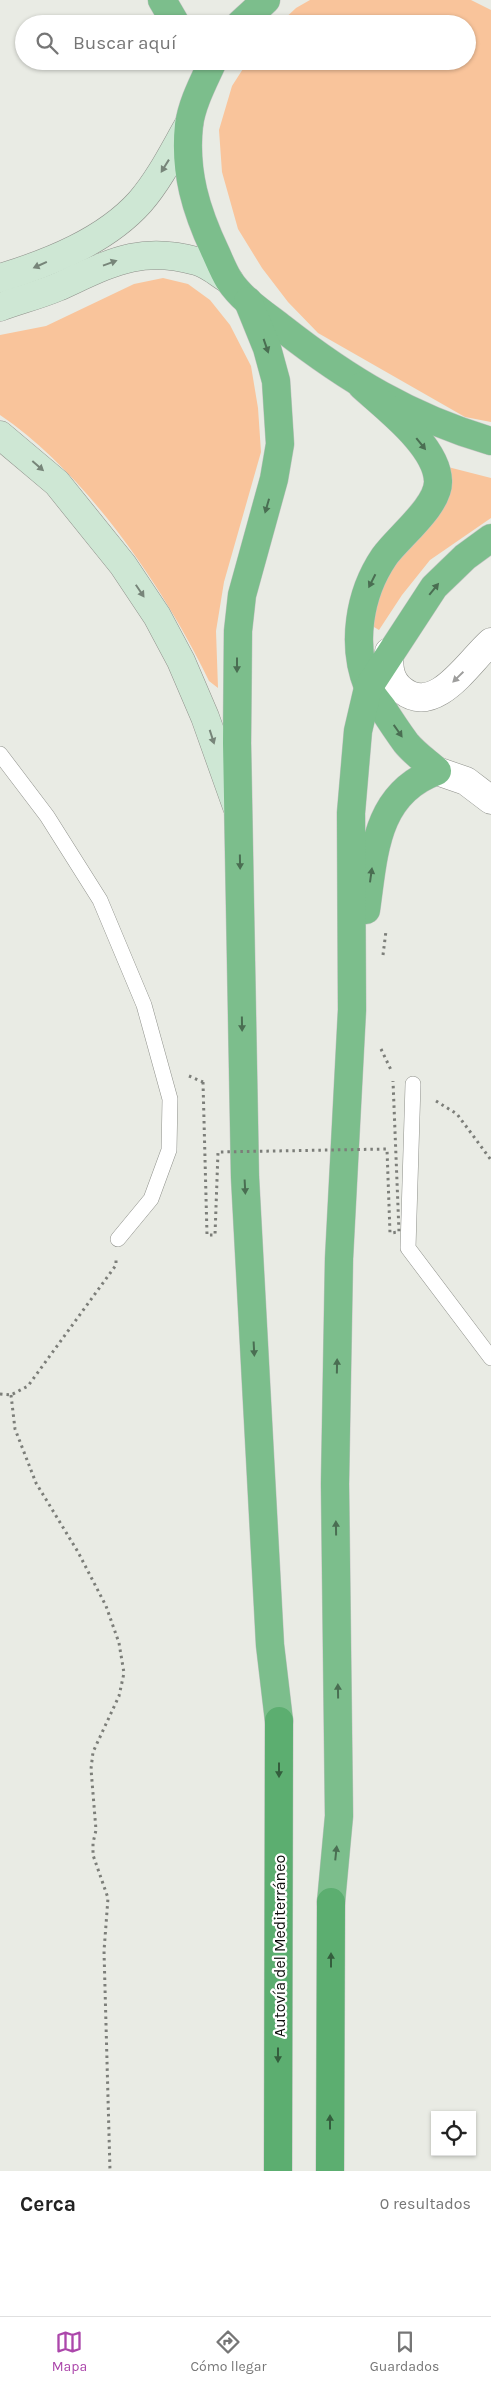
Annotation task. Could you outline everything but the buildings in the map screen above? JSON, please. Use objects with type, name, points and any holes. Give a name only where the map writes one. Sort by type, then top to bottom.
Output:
[{"type":"highway","points":[[162,0],[171,15]]},
{"type":"highway","points":[[250,15],[266,0]]},
{"type":"highway","points":[[196,70],[200,90]]},
{"type":"highway","points":[[209,70],[189,124],[188,172],[199,218],[229,280],[248,301],[310,350],[362,386],[417,415],[460,432],[491,441]]},
{"type":"highway","points":[[239,813],[237,743],[238,631],[241,604],[274,479],[280,444],[276,380],[267,348],[248,301]]},
{"type":"highway","points":[[352,1010],[375,843],[386,817],[405,788],[423,776],[437,771],[407,744],[368,688],[358,649],[363,599],[384,557],[416,523],[432,499],[438,483],[435,468],[424,448],[399,420],[362,386]]},
{"type":"highway","points":[[330,2171],[331,1902],[339,1816],[335,1484],[339,1259],[352,1010],[351,813],[358,731],[368,688],[434,587],[465,557],[491,538]]},
{"type":"highway","name":"Autovía del Mediterráneo","points":[[239,813],[245,1176],[269,1636],[279,1721],[278,2171]]},
{"type":"main road","points":[[0,278],[36,267],[92,239],[116,222],[140,202],[189,124]]},
{"type":"main road","points":[[0,307],[55,288],[110,263],[133,256],[159,254],[198,261],[229,280]]},
{"type":"main road","points":[[0,435],[57,483],[123,565],[157,616],[181,661],[205,717],[239,813]]},
{"type":"street","points":[[390,652],[389,667],[392,678],[401,689],[412,697],[426,696],[440,693],[459,677],[491,642]]},
{"type":"street","points":[[437,771],[466,781],[491,800]]},
{"type":"lane","points":[[0,754],[47,816],[100,900],[144,1005],[170,1099],[168,1150],[150,1198],[118,1239]]},
{"type":"lane","points":[[413,1084],[408,1248],[491,1358]]},
{"type":"path","points":[[392,1071],[457,1114],[491,1160]]},
{"type":"path","points":[[203,1082],[207,1235],[215,1235],[218,1152],[367,1149],[387,1149],[390,1233],[400,1232],[393,1081]]},
{"type":"path","points":[[0,1394],[11,1395],[28,1386],[116,1265],[118,1239]]},
{"type":"path","points":[[11,1395],[15,1429],[36,1483],[78,1552],[106,1606],[119,1643],[124,1673],[119,1696],[93,1752],[91,1769],[96,1830],[93,1855],[108,1898],[104,1951],[110,2171]]},
{"type":"shaded area","points":[[310,0],[471,0],[491,10],[491,422],[465,417],[318,333],[288,302],[262,268],[238,229],[222,172],[219,130],[232,86],[242,70],[476,70],[476,15],[289,15]]},
{"type":"shaded area","points":[[163,278],[188,284],[210,300],[230,325],[251,366],[258,408],[261,452],[224,582],[216,631],[218,688],[209,681],[170,609],[120,535],[63,468],[32,439],[0,415],[0,335],[46,326],[134,284]]},
{"type":"shaded area","points":[[448,467],[491,478],[491,518],[430,560],[402,595],[379,630],[374,627],[374,610],[383,582],[391,565],[436,517],[443,506],[448,495],[450,482]]}]
